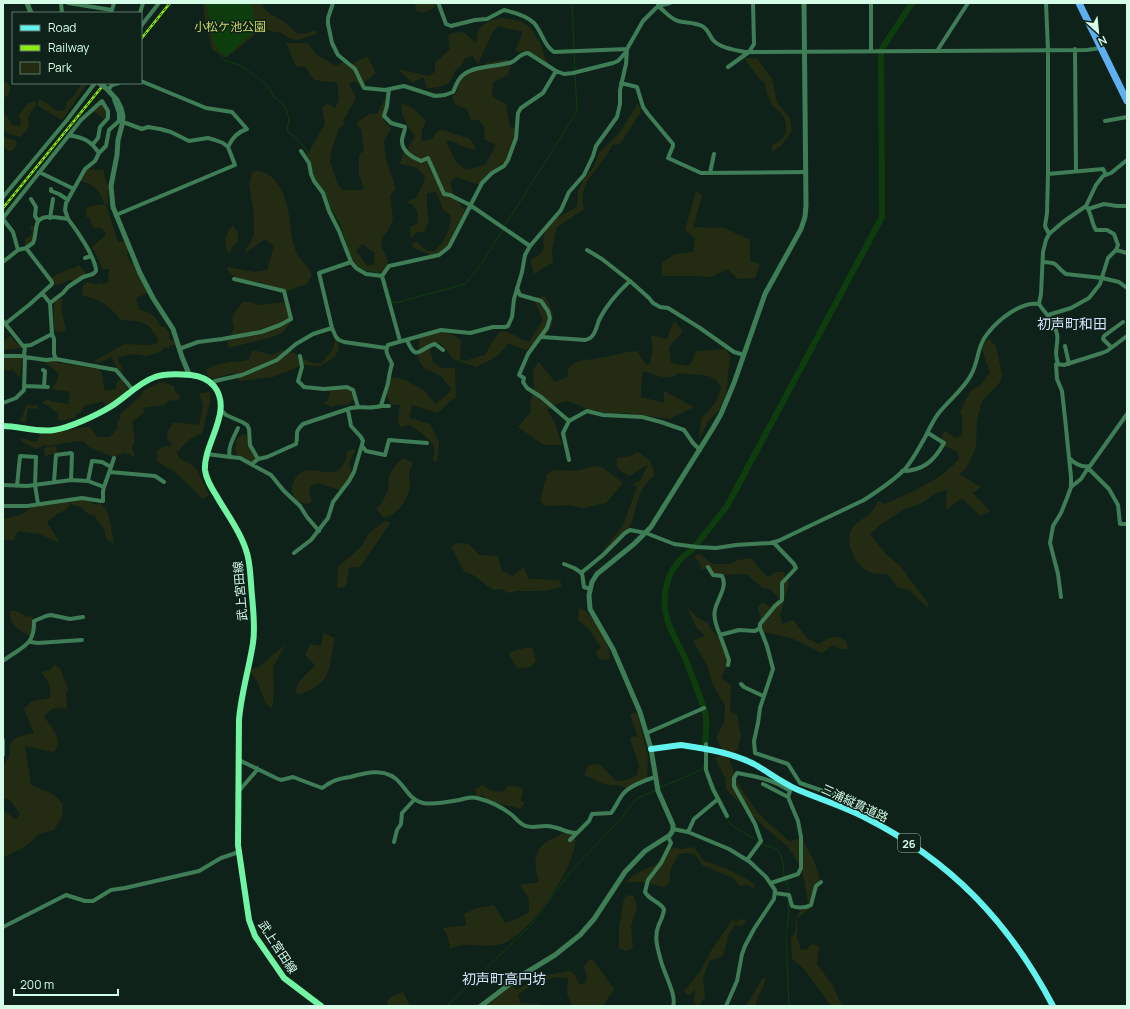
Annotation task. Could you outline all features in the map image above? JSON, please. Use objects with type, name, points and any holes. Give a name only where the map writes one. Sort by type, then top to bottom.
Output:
[{"type":"highway","points":[[1079,3],[1127,101]]},
{"type":"main road","points":[[3,426],[43,430],[64,428],[110,407],[133,390],[155,377],[169,374],[189,374],[202,377],[212,383]]},
{"type":"main road","name":"武上宮田線","points":[[212,383],[220,397],[220,411],[207,454],[205,468],[207,478],[244,543],[249,562],[254,625],[254,639],[239,711],[238,760],[239,852],[249,920],[255,936],[284,978],[321,1006]]},
{"type":"main road","name":"三浦縦貫道路","points":[[651,749],[681,745],[711,750],[746,760],[787,785],[865,817],[887,829],[925,854],[966,888],[1004,928],[1030,964],[1053,1006]]},
{"type":"street","points":[[68,3],[112,10],[114,3]]},
{"type":"street","points":[[142,24],[160,3]]},
{"type":"street","points":[[333,3],[328,18],[332,43],[338,55],[355,69],[364,88],[389,89],[404,86],[435,96],[446,95],[453,92],[458,80],[463,75],[483,67],[513,62],[522,54],[528,52],[556,71],[564,74],[575,73],[613,63],[618,61],[627,51],[642,21],[658,4],[670,3]]},
{"type":"street","points":[[439,3],[446,24],[448,25],[454,26],[475,20],[487,19],[502,11],[506,11],[524,17],[534,24],[554,52],[627,51]]},
{"type":"street","points":[[728,67],[749,52],[755,40],[753,3]]},
{"type":"street","points":[[481,1006],[519,977],[563,949],[580,936],[594,919],[630,866],[645,851],[672,833],[672,822],[657,789],[651,749],[636,702],[609,640],[590,609],[588,600],[592,582],[597,574],[646,532],[660,513],[700,450],[724,408],[765,294],[804,223],[806,211],[806,172],[804,3]]},
{"type":"street","points":[[871,3],[871,51]]},
{"type":"street","points":[[937,51],[968,3]]},
{"type":"street","points":[[1046,3],[1048,50],[1048,174],[1047,213],[1045,226],[1049,234]]},
{"type":"street","points":[[658,4],[666,14],[678,21],[701,25],[706,28],[717,43],[734,50],[749,52],[1087,50],[1101,48]]},
{"type":"street","points":[[1075,50],[1076,171]]},
{"type":"street","points":[[386,348],[388,345],[400,341],[441,330],[470,333],[492,327],[508,326],[512,317],[514,299],[522,272],[525,255],[530,246],[561,210],[569,192],[584,175],[589,166],[596,146],[617,117],[627,51]]},
{"type":"street","points":[[383,275],[390,266],[439,255],[444,252],[482,183],[492,173],[504,166],[508,160],[516,138],[518,113],[521,108],[543,93],[556,71]]},
{"type":"street","points":[[142,81],[206,108],[232,112],[247,128],[235,135],[228,147]]},
{"type":"street","points":[[621,83],[637,87],[648,114],[673,144],[674,146],[668,158],[701,173],[806,172]]},
{"type":"street","points":[[3,197],[62,126],[93,84]]},
{"type":"street","points":[[100,84],[113,95],[121,108],[123,122],[119,136],[118,152],[111,186],[112,200],[116,215],[137,268],[153,298],[173,329],[189,374]]},
{"type":"street","points":[[108,90],[112,85],[116,84]]},
{"type":"street","points":[[389,89],[384,116],[391,123],[405,127],[402,141],[404,148],[413,158],[421,162],[428,158],[444,194],[450,194],[470,205],[530,246]]},
{"type":"street","points":[[50,303],[83,277],[96,271],[96,265],[78,233],[68,219],[65,210],[66,203],[85,169],[95,161],[99,153],[106,146],[109,130],[119,121],[119,113],[113,95]]},
{"type":"street","points":[[18,250],[15,235],[3,218],[81,120],[101,102],[103,102],[108,111],[108,118],[100,127],[98,138],[93,144]]},
{"type":"street","points":[[1105,121],[1127,117]]},
{"type":"street","points":[[116,215],[235,165],[228,147],[223,143],[208,138],[189,140],[171,132],[148,127],[142,129],[123,122]]},
{"type":"street","points":[[69,135],[88,140],[93,144],[99,153]]},
{"type":"street","points":[[301,151],[309,163],[314,181],[323,193],[329,211],[340,231],[351,262],[356,268],[366,274],[383,275]]},
{"type":"street","points":[[710,173],[714,154]]},
{"type":"street","points":[[1048,315],[1071,308],[1086,300],[1100,284],[1108,258],[1116,250],[1118,245],[1114,234],[1108,230],[1096,230],[1092,225],[1087,208],[1098,182],[1103,176],[1116,169],[1127,160]]},
{"type":"street","points":[[1048,174],[1103,169],[1106,175]]},
{"type":"street","points":[[40,172],[74,189]]},
{"type":"street","points":[[51,190],[68,200]]},
{"type":"street","points":[[3,262],[18,250],[26,248],[33,243],[38,221],[35,216],[36,207],[31,199]]},
{"type":"street","points":[[50,218],[52,199]]},
{"type":"street","points":[[1039,304],[1044,248],[1049,234],[1063,222],[1087,208],[1104,204],[1127,206]]},
{"type":"street","points":[[38,221],[40,219],[50,218],[68,219]]},
{"type":"street","points":[[26,248],[52,284],[4,322],[22,345],[25,346],[31,346],[52,334]]},
{"type":"street","points":[[587,250],[602,259],[630,281],[653,303],[660,307],[668,308],[734,352],[744,355]]},
{"type":"street","points":[[1116,250],[1127,254]]},
{"type":"street","points":[[85,258],[91,256]]},
{"type":"street","points":[[351,262],[319,273],[332,328],[339,340],[386,348]]},
{"type":"street","points":[[1043,262],[1057,264],[1061,271],[1066,274],[1102,278],[1119,282],[1127,288]]},
{"type":"street","points":[[383,275],[400,341]]},
{"type":"street","points":[[179,349],[198,342],[222,340],[261,332],[291,319],[284,291],[234,279]]},
{"type":"street","points":[[542,337],[589,339],[593,335],[600,318],[608,305],[618,292],[630,281]]},
{"type":"street","points":[[517,287],[519,295],[541,301],[548,311],[550,322],[542,337],[528,354],[519,375],[524,378],[523,382],[527,388],[541,397],[569,421]]},
{"type":"street","points":[[42,293],[50,303],[54,354],[56,359]]},
{"type":"street","points":[[581,573],[630,530],[646,532],[674,544],[695,547],[716,548],[773,542],[847,510],[876,493],[910,462],[937,415],[962,387],[971,374],[976,364],[980,343],[987,333],[1015,310],[1030,304],[1039,304]]},
{"type":"street","points":[[1039,304],[1052,321],[1057,335],[1055,355],[1058,363],[1056,364],[1057,374],[1064,406],[1069,458],[1071,487],[1064,506],[1053,526],[1050,543],[1058,574],[1061,597]]},
{"type":"street","points":[[1111,347],[1104,341],[1104,336],[1123,322]]},
{"type":"street","points":[[212,383],[215,381],[242,376],[278,360],[313,334],[332,328]]},
{"type":"street","points":[[1056,364],[1066,364],[1102,353],[1127,336]]},
{"type":"street","points":[[407,340],[414,352],[421,352],[435,344],[442,350]]},
{"type":"street","points":[[3,403],[20,395],[26,386],[25,346]]},
{"type":"street","points":[[1065,346],[1066,364]]},
{"type":"street","points":[[382,406],[392,364],[386,352],[386,348]]},
{"type":"street","points":[[3,356],[46,360],[56,359],[116,370],[133,390]]},
{"type":"street","points":[[300,356],[302,367],[298,381],[304,387],[324,389],[348,387],[353,390],[358,407]]},
{"type":"street","points":[[1057,374],[1058,370],[1066,364]]},
{"type":"street","points":[[26,386],[46,387],[45,373]]},
{"type":"street","points":[[252,464],[296,444],[296,434],[298,429],[303,424],[315,419],[358,407],[372,408],[389,406]]},
{"type":"street","points":[[294,553],[311,540],[319,531],[328,518],[332,502],[349,481],[354,472],[362,446],[362,441],[361,437],[350,423],[348,410]]},
{"type":"street","points":[[569,460],[563,433],[569,421],[587,410],[607,415],[642,417],[684,430],[700,450]]},
{"type":"street","points":[[220,411],[247,425],[249,429],[250,445],[258,460]]},
{"type":"street","points":[[1071,487],[1081,479],[1127,414]]},
{"type":"street","points":[[230,457],[229,453],[238,428]]},
{"type":"street","points":[[901,471],[924,467],[932,461],[940,450],[944,443],[928,433]]},
{"type":"street","points":[[362,446],[366,451],[385,455],[389,440],[427,443]]},
{"type":"street","points":[[54,482],[56,455],[63,453],[72,453],[71,480]]},
{"type":"street","points":[[207,454],[240,458],[271,475],[284,492],[300,506],[319,531]]},
{"type":"street","points":[[17,486],[19,457],[36,457],[35,485],[38,504]]},
{"type":"street","points":[[3,506],[27,506],[78,498],[103,501],[104,487],[114,458]]},
{"type":"street","points":[[1069,458],[1076,464],[1088,468],[1109,489],[1118,505],[1120,524],[1127,524]]},
{"type":"street","points":[[88,481],[92,461],[102,462],[111,467]]},
{"type":"street","points":[[110,472],[155,476],[164,482]]},
{"type":"street","points":[[3,485],[35,485],[71,480],[88,481],[104,487]]},
{"type":"street","points":[[773,542],[796,568],[781,585],[782,600],[774,606],[760,624],[773,669],[760,708],[754,741],[755,753],[788,764],[800,783],[858,803]]},
{"type":"street","points":[[564,564],[581,573],[584,587],[590,590]]},
{"type":"street","points":[[708,567],[713,575],[722,576],[724,579],[722,590],[714,611],[720,635],[729,660],[728,665]]},
{"type":"street","points":[[31,642],[34,621],[51,615],[70,619],[83,617]]},
{"type":"street","points":[[720,635],[739,630],[755,631],[760,628]]},
{"type":"street","points":[[3,660],[31,642],[38,643],[82,640]]},
{"type":"street","points":[[741,684],[763,696]]},
{"type":"street","points":[[647,733],[703,709]]},
{"type":"street","points":[[3,740],[3,755]]},
{"type":"street","points":[[706,744],[706,770],[717,800],[727,816]]},
{"type":"street","points":[[238,760],[281,780],[293,778],[322,788],[339,779],[368,772],[381,772],[398,780],[414,800],[423,803],[436,804],[473,797],[487,801],[504,809],[514,816],[519,823],[525,826],[531,828],[553,826],[567,832],[576,833]]},
{"type":"street","points":[[238,793],[257,770],[257,768]]},
{"type":"street","points":[[747,860],[760,842],[760,837],[755,824],[734,786],[734,778],[737,773],[760,778],[786,788],[790,791],[788,797]]},
{"type":"street","points":[[570,840],[589,821],[592,814],[611,813],[623,793],[655,777]]},
{"type":"street","points":[[763,784],[788,797],[798,821],[801,837],[802,868],[798,874],[770,882]]},
{"type":"street","points":[[394,842],[397,830],[401,824],[402,813],[414,800]]},
{"type":"street","points":[[688,832],[694,819],[717,800]]},
{"type":"street","points":[[673,829],[688,832],[729,849],[747,860],[770,882],[775,893],[773,901],[754,929],[745,946],[737,981],[726,1006]]},
{"type":"street","points":[[668,836],[671,843],[661,863],[649,878],[645,892],[648,897],[657,901],[664,909],[664,913],[657,929],[656,944],[666,978],[674,996],[673,1006]]},
{"type":"street","points":[[3,927],[66,895],[85,901],[93,901],[111,890],[199,871],[221,858],[239,852]]},
{"type":"street","points":[[775,893],[789,895],[792,906],[810,906],[816,886],[821,882]]},
{"type":"green space","name":"小松ケ池公園","points":[[203,3],[262,3],[267,12],[285,22],[297,33],[299,34],[316,30],[317,34],[294,40],[280,32],[264,29],[262,23],[257,20],[258,32],[226,58],[212,49],[205,20]]},
{"type":"green space","points":[[415,3],[439,3],[432,9],[422,13],[416,10]]},
{"type":"green space","points":[[502,18],[520,21],[530,27],[541,44],[545,58],[549,64],[528,51],[515,52],[523,32],[498,26],[492,33],[478,64],[472,55],[464,59],[455,71],[452,79],[443,86],[427,88],[423,77],[412,83],[398,69],[428,76],[435,72],[435,63],[450,49],[448,35],[461,32],[476,43],[478,30],[481,27],[488,21]]},
{"type":"green space","points":[[286,43],[308,44],[317,55],[336,66],[344,62],[350,66],[359,60],[368,57],[376,73],[360,86],[355,81],[349,84],[356,98],[343,121],[344,125],[339,128],[332,148],[330,162],[337,182],[342,190],[362,190],[364,187],[359,174],[359,155],[364,150],[361,129],[356,123],[370,114],[377,114],[386,97],[389,98],[383,120],[391,128],[384,141],[386,160],[396,189],[390,195],[393,219],[389,229],[382,238],[381,247],[385,253],[387,262],[384,272],[367,271],[353,264],[340,224],[330,207],[325,193],[312,174],[307,155],[325,124],[322,108],[327,103],[335,108],[339,100],[337,83],[314,80],[305,67],[296,66]],"holes":[[[362,244],[375,253],[375,264],[367,266],[356,250]]]},
{"type":"green space","points":[[744,58],[757,58],[772,79],[777,102],[790,118],[792,131],[781,146],[772,152],[772,145],[781,140],[786,132],[786,122],[780,112],[771,103],[764,82],[760,80]]},
{"type":"green space","points":[[507,59],[511,65],[508,75],[493,82],[492,96],[506,104],[510,127],[515,129],[507,160],[489,173],[479,184],[457,177],[451,181],[453,193],[465,210],[448,245],[438,254],[431,255],[413,248],[412,243],[417,242],[427,251],[435,251],[447,235],[451,216],[443,209],[436,192],[427,193],[427,211],[429,220],[424,232],[416,232],[411,239],[410,227],[417,224],[418,214],[413,205],[408,203],[409,200],[416,198],[423,185],[425,177],[417,168],[400,164],[403,153],[408,148],[415,136],[403,116],[401,107],[402,103],[414,109],[426,121],[422,130],[421,141],[432,139],[437,131],[443,130],[470,139],[477,150],[464,147],[452,141],[446,141],[456,162],[466,170],[485,165],[496,145],[484,139],[482,124],[478,120],[471,120],[467,109],[456,105],[452,98],[457,91],[462,77],[487,63]]},
{"type":"green space","points":[[3,80],[10,87],[10,92],[3,99]]},
{"type":"green space","points":[[81,84],[86,85],[62,120],[38,106],[38,100],[42,100],[57,111],[63,111],[66,107],[67,101],[73,97]]},
{"type":"green space","points":[[33,101],[37,103],[28,117],[29,127],[21,137],[6,132],[3,126],[3,110],[12,125],[20,126],[19,115],[27,104]]},
{"type":"green space","points":[[638,103],[641,112],[620,144],[612,145],[588,180],[583,195],[584,209],[557,227],[552,249],[553,262],[534,274],[530,260],[543,250],[543,239],[548,225],[560,216],[577,207],[578,191],[584,179],[594,166],[599,153],[620,132]]},
{"type":"green space","points":[[100,104],[103,104],[107,113],[106,118],[104,119],[93,111]]},
{"type":"green space","points":[[3,135],[7,138],[15,140],[17,144],[12,151],[8,151],[3,146]]},
{"type":"green space","points":[[87,169],[104,170],[108,187],[108,204],[104,204],[97,190],[92,185],[80,180]]},
{"type":"green space","points":[[256,171],[268,174],[277,183],[286,200],[295,249],[298,256],[312,275],[307,284],[287,291],[260,282],[247,281],[234,276],[229,272],[227,267],[254,272],[267,270],[274,246],[265,239],[244,254],[254,236],[254,214],[249,184],[252,173]]},
{"type":"green space","points":[[696,191],[702,196],[693,227],[722,227],[750,240],[750,261],[760,264],[755,278],[738,279],[727,269],[712,277],[662,276],[662,263],[675,254],[693,252],[695,238],[685,230]]},
{"type":"green space","points":[[106,205],[118,242],[125,241],[128,248],[127,257],[134,265],[148,293],[136,298],[138,307],[152,315],[162,327],[165,327],[169,332],[170,340],[175,341],[175,345],[171,345],[168,349],[165,347],[160,352],[146,356],[134,354],[118,357],[122,375],[111,357],[98,363],[94,361],[124,344],[150,345],[156,344],[158,339],[149,326],[137,321],[121,320],[104,303],[82,295],[83,286],[87,282],[97,285],[100,282],[100,284],[108,283],[109,269],[103,269],[92,247],[106,235],[102,228],[93,228],[90,218],[86,217],[87,207]]},
{"type":"green space","points":[[233,225],[238,233],[238,242],[228,254],[226,235]]},
{"type":"green space","points":[[30,226],[35,227],[34,240],[28,246],[25,246],[25,238],[28,238],[32,234]]},
{"type":"green space","points":[[79,265],[87,275],[73,283],[71,279],[55,286],[52,277],[71,268],[73,269]]},
{"type":"green space","points":[[545,296],[552,312],[552,323],[544,337],[536,345],[526,350],[508,343],[494,358],[476,367],[453,359],[441,343],[436,343],[430,349],[433,362],[442,368],[455,368],[456,398],[449,402],[438,413],[412,405],[409,418],[430,424],[439,442],[437,461],[434,461],[434,448],[428,439],[409,425],[400,427],[398,420],[400,405],[391,405],[387,396],[390,377],[403,379],[425,391],[435,404],[447,395],[451,389],[441,376],[424,368],[420,362],[418,357],[419,338],[441,332],[450,334],[461,341],[460,360],[464,361],[485,355],[501,331],[529,342],[543,320],[533,298]]},
{"type":"green space","points":[[63,298],[61,306],[66,331],[56,332],[54,328],[54,303],[56,300]]},
{"type":"green space","points":[[242,302],[261,305],[285,302],[288,310],[294,318],[283,332],[276,336],[229,348],[227,343],[234,328],[232,318]]},
{"type":"green space","points":[[674,321],[683,331],[669,347],[671,363],[689,366],[697,351],[726,349],[730,357],[726,394],[719,411],[708,421],[699,440],[701,418],[714,405],[721,388],[716,380],[709,376],[678,373],[674,376],[665,377],[643,371],[641,397],[664,403],[664,391],[694,407],[670,419],[626,413],[612,414],[588,409],[567,401],[556,404],[547,410],[555,423],[562,445],[544,445],[518,427],[531,411],[534,385],[533,371],[539,362],[555,382],[567,377],[569,367],[583,360],[637,351],[646,365],[650,363],[653,349],[651,335],[667,339]]},
{"type":"green space","points":[[10,336],[17,344],[23,347],[3,350],[3,342]]},
{"type":"green space","points":[[335,339],[339,348],[335,357],[320,366],[303,365],[273,377],[240,381],[232,373],[216,378],[209,377],[205,371],[213,366],[229,362],[248,360],[253,350],[272,355],[282,350],[292,352],[312,363],[322,363],[333,349]]},
{"type":"green space","points":[[989,339],[996,346],[1002,375],[1000,382],[982,401],[977,420],[976,448],[965,470],[959,474],[981,487],[973,493],[990,511],[980,516],[962,498],[946,510],[947,491],[945,490],[935,494],[920,504],[904,509],[880,525],[870,534],[886,554],[900,566],[928,603],[929,609],[909,590],[897,587],[888,574],[872,573],[862,567],[854,557],[849,539],[850,533],[856,524],[870,514],[878,501],[885,504],[925,485],[943,474],[959,459],[958,452],[940,444],[944,431],[956,438],[962,435],[962,416],[960,412],[969,393],[973,389],[980,386],[990,372],[982,348],[983,343]]},
{"type":"green space","points":[[3,357],[22,357],[20,378],[12,369],[9,371],[3,369]]},
{"type":"green space","points":[[43,361],[56,361],[59,363],[99,369],[102,374],[105,391],[116,389],[117,382],[121,379],[129,391],[106,408],[103,401],[85,405],[81,412],[76,414],[75,419],[58,420],[58,413],[42,402],[48,399],[50,401],[68,404],[70,392],[51,389],[57,381],[59,373]]},
{"type":"green space","points":[[163,382],[174,386],[180,399],[177,401],[170,400],[164,405],[143,408],[145,415],[143,413],[132,422],[135,441],[132,446],[135,457],[125,453],[113,457],[89,447],[84,442],[76,441],[51,446],[44,445],[36,449],[21,441],[22,438],[37,442],[40,434],[89,427],[97,437],[110,437],[118,427],[117,422],[120,420],[120,414],[142,395],[143,391]]},
{"type":"green space","points":[[349,388],[354,399],[346,405],[337,404],[331,407],[323,403],[328,400],[330,391]]},
{"type":"green space","points":[[210,392],[210,403],[202,433],[190,439],[177,452],[179,458],[195,467],[209,495],[203,499],[173,470],[157,461],[157,451],[165,446],[170,447],[172,443],[168,440],[167,433],[173,422],[199,425],[203,405],[199,393]]},
{"type":"green space","points":[[26,406],[39,406],[37,409],[28,408],[26,422],[23,422],[18,419],[22,418]]},
{"type":"green space","points":[[245,434],[257,453],[255,459],[247,465],[236,453],[235,445],[238,437]]},
{"type":"green space","points":[[56,446],[57,453],[45,456],[44,448]]},
{"type":"green space","points":[[356,449],[349,463],[352,473],[342,491],[318,483],[311,486],[309,492],[312,501],[310,503],[299,502],[296,499],[293,495],[292,485],[298,475],[309,470],[334,472],[339,470],[346,460],[347,451]]},
{"type":"green space","points":[[638,452],[652,465],[654,476],[648,481],[641,493],[633,519],[628,529],[618,540],[602,552],[623,525],[637,487],[632,484],[640,481],[648,464],[630,476],[618,468],[617,458],[630,456]]},
{"type":"green space","points":[[403,458],[413,463],[409,471],[409,491],[402,506],[394,513],[384,518],[376,509],[381,504],[388,491],[389,476],[396,464]]},
{"type":"green space","points":[[594,466],[602,467],[623,483],[606,503],[583,508],[568,505],[544,506],[540,500],[547,474],[555,470],[576,471]]},
{"type":"green space","points":[[86,499],[96,505],[100,503],[104,507],[110,522],[114,544],[106,539],[104,528],[94,515],[88,514],[81,507],[71,504],[73,500]]},
{"type":"green space","points":[[72,500],[67,509],[57,514],[47,522],[60,543],[39,534],[18,531],[13,541],[3,539],[3,519],[20,515],[33,507]]},
{"type":"green space","points":[[385,521],[391,522],[360,567],[349,568],[346,587],[337,588],[338,567],[362,546],[369,533]]},
{"type":"green space","points":[[457,543],[469,544],[479,555],[498,556],[502,571],[512,576],[524,567],[529,579],[560,580],[562,587],[543,591],[518,591],[508,593],[502,589],[494,590],[475,576],[464,571],[451,547]]},
{"type":"green space","points":[[700,554],[712,564],[730,564],[738,560],[751,558],[768,577],[776,572],[785,572],[784,577],[789,582],[780,616],[782,624],[793,620],[808,639],[819,644],[833,637],[837,637],[847,643],[848,649],[841,649],[833,645],[822,653],[791,638],[764,632],[758,607],[763,602],[770,607],[779,598],[770,589],[763,588],[746,574],[716,575],[708,568],[701,570],[701,565],[694,556]]},
{"type":"green space","points":[[579,608],[591,617],[601,631],[608,646],[610,659],[600,660],[595,652],[601,648],[589,629],[578,620]]},
{"type":"green space","points":[[687,608],[698,618],[708,623],[720,639],[730,659],[721,678],[731,685],[730,711],[737,715],[741,736],[738,749],[728,755],[738,784],[758,813],[790,842],[801,837],[814,861],[820,878],[815,885],[809,909],[797,918],[797,937],[801,950],[808,949],[811,944],[819,946],[817,964],[833,986],[842,1006],[831,1006],[804,969],[792,959],[791,938],[795,933],[797,915],[808,903],[804,879],[799,864],[788,847],[760,823],[726,789],[725,778],[715,758],[724,753],[716,738],[724,723],[725,706],[713,685],[707,665],[693,641],[705,636],[696,627]]},
{"type":"green space","points":[[11,611],[17,611],[28,617],[32,616],[35,630],[30,636],[19,630],[14,624],[10,617]]},
{"type":"green space","points":[[323,633],[335,638],[327,674],[323,681],[317,686],[298,695],[296,692],[298,684],[315,665],[305,655],[310,644],[321,646]]},
{"type":"green space","points":[[285,645],[273,667],[274,690],[272,709],[265,702],[258,683],[249,670],[260,666]]},
{"type":"green space","points":[[528,647],[533,649],[536,661],[530,666],[517,668],[509,655],[510,652]]},
{"type":"green space","points":[[54,665],[60,668],[68,689],[66,694],[67,709],[54,708],[44,717],[56,734],[58,743],[57,748],[54,752],[25,746],[31,785],[53,794],[63,804],[62,817],[54,830],[38,834],[29,844],[3,858],[3,810],[16,820],[20,814],[10,800],[3,798],[3,766],[10,755],[11,744],[13,741],[16,738],[34,733],[24,709],[32,701],[50,698],[49,684],[41,672],[50,670]]},
{"type":"green space","points":[[637,712],[648,756],[647,779],[626,788],[606,784],[584,775],[588,765],[600,764],[616,781],[626,780],[637,776],[639,765],[630,738],[634,736],[638,738],[630,714]]},
{"type":"green space","points":[[483,785],[495,792],[504,791],[508,786],[521,788],[523,790],[521,801],[525,802],[521,809],[488,802],[483,795],[477,796],[475,789]]},
{"type":"green space","points":[[565,832],[571,834],[576,840],[573,853],[559,883],[549,899],[527,926],[504,943],[488,946],[461,945],[450,949],[448,937],[443,928],[466,925],[464,914],[477,908],[494,905],[505,923],[517,919],[529,912],[529,899],[520,885],[539,882],[535,865],[538,852],[545,843]]},
{"type":"green space","points":[[672,847],[682,849],[694,847],[704,861],[742,876],[754,884],[754,888],[748,885],[740,886],[733,878],[702,865],[695,854],[688,853],[679,854],[671,868],[669,883],[664,887],[641,882],[627,882],[633,875],[655,865]]},
{"type":"green space","points":[[628,895],[634,896],[637,907],[631,926],[633,948],[626,951],[619,948],[619,928],[624,898]]},
{"type":"green space","points":[[741,919],[746,920],[742,926],[735,925],[729,933],[723,956],[709,961],[703,979],[705,997],[698,1006],[694,1002],[695,989],[689,996],[684,991],[701,970],[711,951],[732,920],[737,922]]},
{"type":"green space","points":[[590,959],[594,961],[614,989],[603,1006],[572,1006],[567,993],[568,978],[554,977],[533,985],[518,994],[520,1003],[539,1004],[540,1006],[486,1006],[513,985],[516,990],[541,976],[570,971],[575,975],[578,983],[584,985],[587,978],[584,966]]},
{"type":"green space","points":[[766,977],[757,999],[756,1006],[746,1006],[762,979]]},
{"type":"green space","points":[[403,992],[410,1006],[388,1006],[387,1001],[392,996]]},
{"type":"shaded area","name":"小松ケ池公園","points":[[206,3],[252,3],[255,28],[253,33],[227,56],[218,50],[213,41]]},
{"type":"waterway","points":[[572,3],[574,50]]},
{"type":"waterway","points":[[705,749],[706,716],[685,658],[667,620],[665,606],[666,587],[673,569],[678,562],[693,549],[727,506],[882,217],[881,50],[912,3]]},
{"type":"waterway","points":[[574,54],[575,70]]},
{"type":"waterway","points":[[220,55],[225,61],[240,65],[265,83],[273,96],[282,103],[287,111],[289,119],[287,131],[305,148],[310,157],[313,163],[314,173],[325,188],[332,208],[342,224],[350,250],[355,260],[362,267],[382,274]]},
{"type":"waterway","points":[[504,227],[576,113],[575,74]]},
{"type":"waterway","points":[[384,277],[392,302],[395,303],[465,284],[479,267],[503,230]]},
{"type":"waterway","points":[[659,788],[703,769],[704,764]]},
{"type":"waterway","points":[[708,783],[716,800]]},
{"type":"waterway","points":[[447,1006],[530,926],[571,871],[620,820],[636,799],[656,790]]},
{"type":"waterway","points":[[718,802],[723,812]]},
{"type":"waterway","points":[[725,817],[733,826],[759,842]]},
{"type":"waterway","points":[[762,844],[774,848],[780,853],[784,876]]},
{"type":"waterway","points":[[785,879],[789,893]]},
{"type":"waterway","points":[[787,929],[789,913],[788,900]]},
{"type":"waterway","points":[[786,933],[789,1006]]},
{"type":"railway","points":[[142,38],[170,3]]},
{"type":"railway","points":[[3,208],[104,84]]},
{"type":"district","name":"初声町和田","points":[[1072,323]]},
{"type":"district","name":"初声町高円坊","points":[[504,978]]}]
